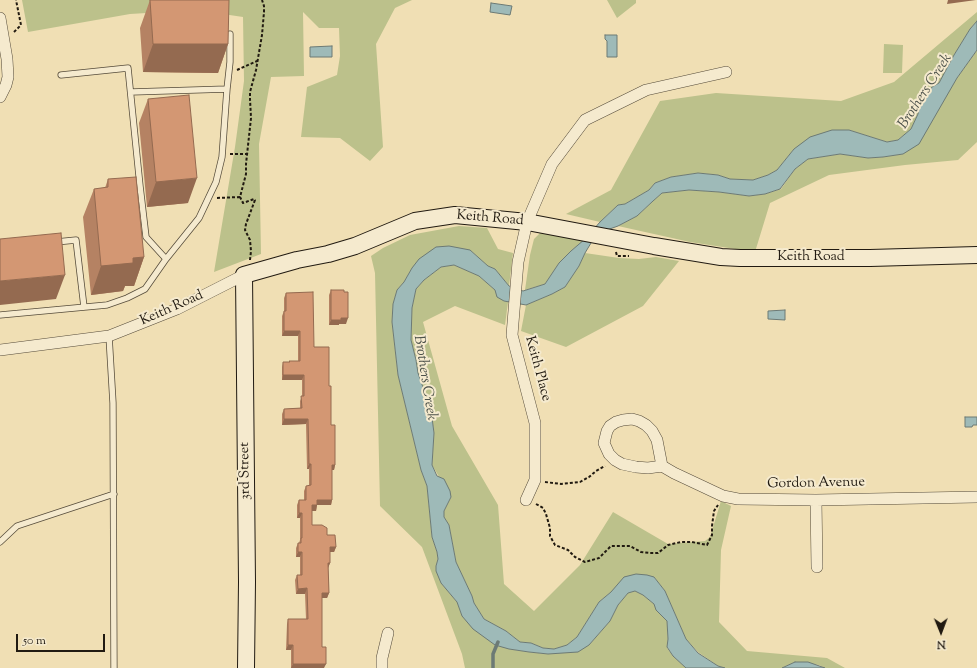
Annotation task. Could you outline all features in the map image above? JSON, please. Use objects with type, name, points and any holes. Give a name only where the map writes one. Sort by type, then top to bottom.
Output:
[{"type":"street","points":[[0,97],[8,77],[7,59],[1,22]]},
{"type":"street","name":"Keith Place","points":[[526,500],[535,480],[535,423],[512,335],[518,262],[527,222],[552,164],[585,120],[646,90],[726,72]]},
{"type":"street","name":"Keith Road","points":[[0,350],[109,336],[177,309],[244,275],[355,246],[415,222],[455,215],[527,222],[721,257],[870,258],[977,255]]},
{"type":"street","name":"3rd Street","points":[[244,275],[247,582],[246,668]]},
{"type":"street","points":[[632,419],[646,425],[652,432],[657,440],[662,466],[648,468],[636,467],[622,464],[613,458],[609,454],[604,443],[607,431],[610,426],[616,422],[632,419]]},
{"type":"street","name":"Gordon Avenue","points":[[662,466],[723,496],[738,499],[816,500],[977,496]]},
{"type":"street","points":[[816,500],[817,567]]},
{"type":"street","points":[[382,668],[382,658],[388,633]]},
{"type":"lane","points":[[0,315],[107,305],[127,298],[145,289],[166,259],[199,218],[216,182],[223,154],[230,62],[230,34]]},
{"type":"lane","points":[[62,75],[128,68],[132,92],[146,237],[166,259]]},
{"type":"lane","points":[[132,92],[227,89]]},
{"type":"lane","points":[[53,242],[76,240],[84,307]]},
{"type":"lane","points":[[109,336],[113,403],[114,668]]},
{"type":"lane","points":[[0,542],[17,526],[114,494]]},
{"type":"path","points":[[13,33],[21,24],[16,0]]},
{"type":"path","points":[[250,260],[250,240],[245,230],[256,200],[254,199],[243,203],[240,197],[246,174],[251,118],[250,92],[262,35],[264,6],[262,0]]},
{"type":"path","points":[[229,73],[257,61]]},
{"type":"path","points":[[223,154],[247,154]]},
{"type":"path","points":[[209,198],[240,197]]},
{"type":"path","points":[[535,480],[561,484],[580,482],[607,465],[613,458]]},
{"type":"path","points":[[526,500],[543,508],[550,528],[550,536],[555,545],[568,550],[585,562],[599,558],[612,546],[630,546],[642,552],[658,553],[668,545],[681,542],[692,542],[707,545],[712,535],[714,512],[723,496]]},
{"type":"green space","points":[[22,0],[412,0],[395,8],[376,44],[383,147],[370,161],[340,138],[301,137],[307,87],[337,75],[340,56],[339,28],[319,28],[303,12],[304,76],[271,77],[259,144],[261,254],[214,272],[235,147],[244,81],[243,17],[196,10],[130,14],[28,32]]},
{"type":"green space","points":[[607,0],[636,0],[636,3],[617,18]]},
{"type":"green space","points":[[977,12],[977,21],[970,29],[954,55],[939,83],[932,87],[920,104],[918,114],[911,129],[898,140],[887,142],[849,130],[794,149],[777,170],[753,180],[730,179],[718,175],[698,173],[671,177],[655,183],[649,190],[625,204],[618,205],[600,222],[566,214],[611,190],[660,101],[716,93],[841,101],[894,82]]},
{"type":"green space","points":[[884,44],[903,45],[902,73],[883,73]]},
{"type":"green space","points":[[977,50],[977,142],[958,160],[829,175],[770,203],[755,252],[690,242],[618,226],[637,216],[662,193],[689,190],[749,196],[765,194],[781,189],[795,169],[808,159],[840,154],[868,158],[903,154]]},
{"type":"green space","points":[[459,226],[487,228],[498,249],[513,253],[509,286],[495,269],[488,266],[470,250],[412,268],[404,282],[397,290],[393,304],[392,322],[398,375],[421,470],[427,486],[432,537],[438,559],[436,566],[441,583],[457,602],[462,616],[509,649],[548,654],[589,645],[610,621],[618,605],[628,593],[635,591],[643,595],[654,604],[667,621],[667,648],[686,668],[465,668],[462,654],[422,547],[380,506],[375,273],[371,256],[383,248],[410,235]]},
{"type":"green space","points":[[540,233],[547,233],[584,241],[559,263],[545,284],[525,290],[534,239]]},
{"type":"green space","points":[[585,253],[619,258],[639,259],[656,257],[679,261],[643,306],[566,347],[521,331],[526,305],[565,287],[579,266]]},
{"type":"green space","points":[[454,265],[479,276],[495,290],[504,301],[508,302],[505,325],[455,306],[423,322],[452,426],[498,505],[504,584],[534,611],[580,565],[613,512],[668,544],[705,541],[710,537],[721,501],[731,506],[721,550],[719,622],[747,651],[827,658],[845,668],[825,668],[819,665],[795,662],[782,668],[725,668],[718,666],[698,652],[686,639],[665,591],[654,577],[611,592],[599,602],[577,637],[567,645],[554,649],[543,648],[531,643],[520,642],[506,631],[484,619],[474,603],[456,562],[449,525],[444,517],[444,511],[451,497],[432,465],[434,433],[431,410],[418,373],[411,340],[412,308],[416,289],[424,280],[441,267]]},
{"type":"water","points":[[491,3],[512,6],[510,15],[490,12]]},
{"type":"water","points":[[977,21],[977,50],[957,78],[919,144],[903,154],[868,158],[840,154],[808,159],[795,169],[780,189],[765,194],[749,196],[689,190],[662,193],[637,216],[618,226],[604,231],[591,243],[579,266],[565,287],[526,305],[504,301],[497,297],[495,290],[479,276],[454,265],[441,267],[424,280],[416,289],[412,308],[411,340],[418,373],[431,410],[434,433],[432,465],[437,476],[444,479],[450,491],[451,497],[444,511],[444,517],[449,525],[456,562],[474,603],[484,619],[506,631],[520,642],[531,643],[543,648],[554,649],[567,645],[577,637],[599,602],[611,592],[624,577],[636,574],[647,575],[654,577],[665,591],[686,639],[698,653],[718,666],[725,668],[686,668],[673,656],[667,647],[667,621],[656,610],[654,604],[643,595],[635,591],[628,593],[618,605],[610,621],[589,645],[578,652],[548,654],[509,649],[495,645],[473,629],[462,616],[457,602],[441,583],[436,571],[438,559],[432,537],[427,486],[421,470],[398,375],[392,322],[393,304],[397,290],[419,259],[436,247],[449,246],[470,250],[488,266],[495,269],[509,286],[523,291],[545,284],[559,263],[618,205],[625,204],[649,190],[655,183],[671,177],[698,173],[718,175],[730,179],[753,180],[777,170],[794,149],[810,137],[832,130],[849,130],[887,142],[898,140],[911,129],[918,114],[920,104],[932,87],[939,83],[954,55],[970,29]]},
{"type":"water","points":[[605,35],[617,35],[617,57],[607,57],[607,41],[605,39]]},
{"type":"water","points":[[332,46],[332,57],[310,57],[310,47]]},
{"type":"water","points":[[785,310],[785,320],[768,319],[768,311]]},
{"type":"water","points":[[965,417],[977,417],[977,425],[965,427]]},
{"type":"water","points":[[795,662],[808,662],[825,668],[782,668]]},
{"type":"building","points":[[150,0],[229,0],[228,44],[153,44]]},
{"type":"building","points":[[189,95],[197,178],[156,182],[148,99]]},
{"type":"building","points":[[136,177],[144,257],[133,258],[133,263],[101,266],[94,189],[108,187],[108,179]]},
{"type":"building","points":[[61,233],[65,275],[0,281],[0,239]]},
{"type":"building","points":[[331,290],[344,290],[344,292],[348,292],[348,318],[331,320]]},
{"type":"building","points":[[313,292],[314,347],[329,347],[331,425],[335,425],[335,465],[332,465],[332,500],[317,500],[317,505],[312,505],[312,525],[322,525],[327,528],[327,535],[335,535],[336,547],[330,547],[330,563],[328,563],[329,593],[322,593],[322,647],[326,647],[326,664],[293,664],[293,645],[288,645],[288,619],[308,619],[307,588],[298,589],[297,575],[302,575],[302,552],[298,552],[298,543],[301,543],[302,538],[302,513],[299,513],[299,500],[306,500],[306,486],[311,485],[311,464],[309,464],[308,419],[284,419],[284,409],[302,408],[301,396],[304,396],[304,375],[283,375],[283,362],[300,361],[300,331],[284,331],[284,311],[286,311],[286,293]]},
{"type":"waterway","points":[[493,668],[493,654],[498,642]]},
{"type":"water label","name":"Brothers Creek","points":[[926,92]]},
{"type":"water label","name":"Brothers Creek","points":[[424,378]]}]
